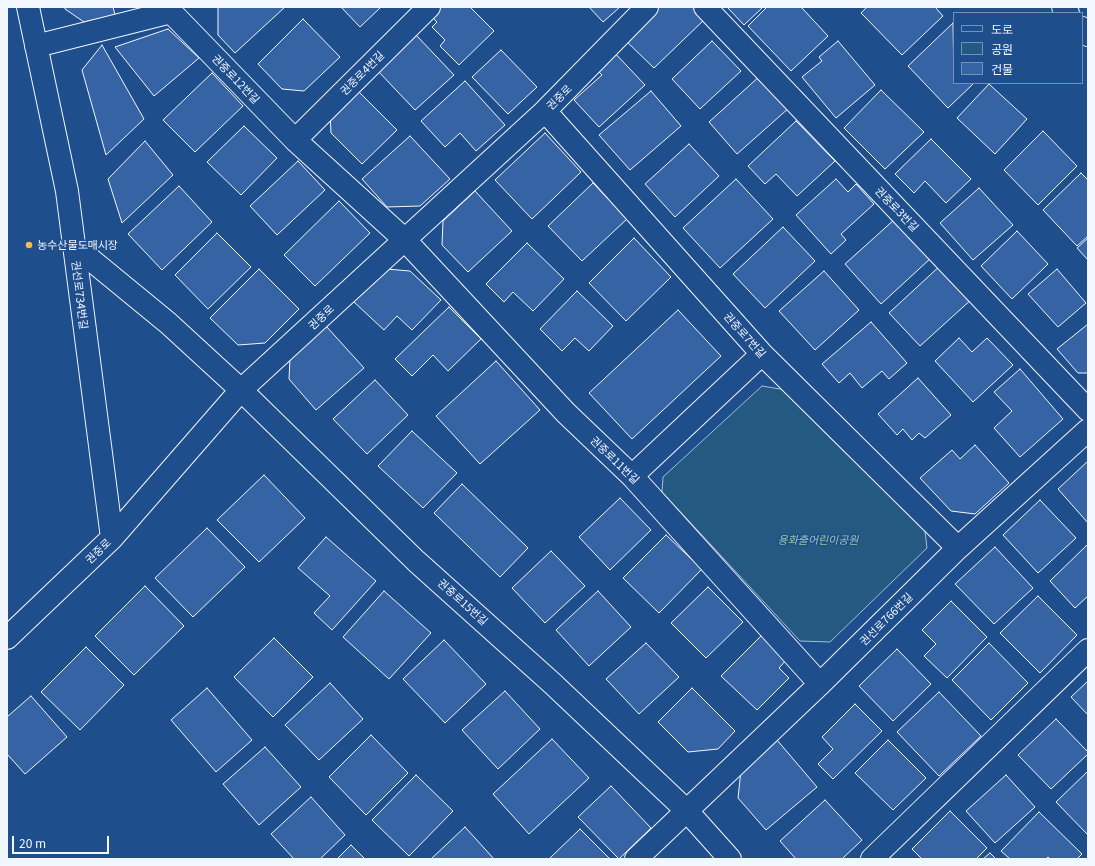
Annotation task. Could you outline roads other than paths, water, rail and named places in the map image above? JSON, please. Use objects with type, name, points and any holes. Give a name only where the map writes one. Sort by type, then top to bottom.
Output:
[{"type":"street","name":"권선로734번길","points":[[28,7],[67,191],[112,538]]},
{"type":"street","name":"권중로4번길","points":[[295,140],[429,7]]},
{"type":"street","name":"권중로","points":[[7,638],[112,538],[241,390],[545,111],[647,7]]},
{"type":"street","name":"권중로3번길","points":[[705,7],[1088,410]]},
{"type":"street","name":"권중로12번길","points":[[36,46],[174,10],[295,140],[404,240]]},
{"type":"street","name":"권중로7번길","points":[[545,111],[762,354],[958,548]]},
{"type":"street","name":"권중로11번길","points":[[404,240],[566,413],[632,476],[820,684]]},
{"type":"street","name":"권중로15번길","points":[[74,245],[168,323],[241,390],[416,561],[553,684],[687,812],[730,859]]},
{"type":"street","points":[[632,476],[762,354]]},
{"type":"street","name":"권선로766번길","points":[[636,859],[820,684],[958,548],[1088,430]]},
{"type":"street","points":[[872,859],[1088,650]]},
{"type":"place","name":"농수산물도매시장","points":[[29,245]]},
{"type":"park label","name":"용화출어린이공원","points":[[818,540]]}]
